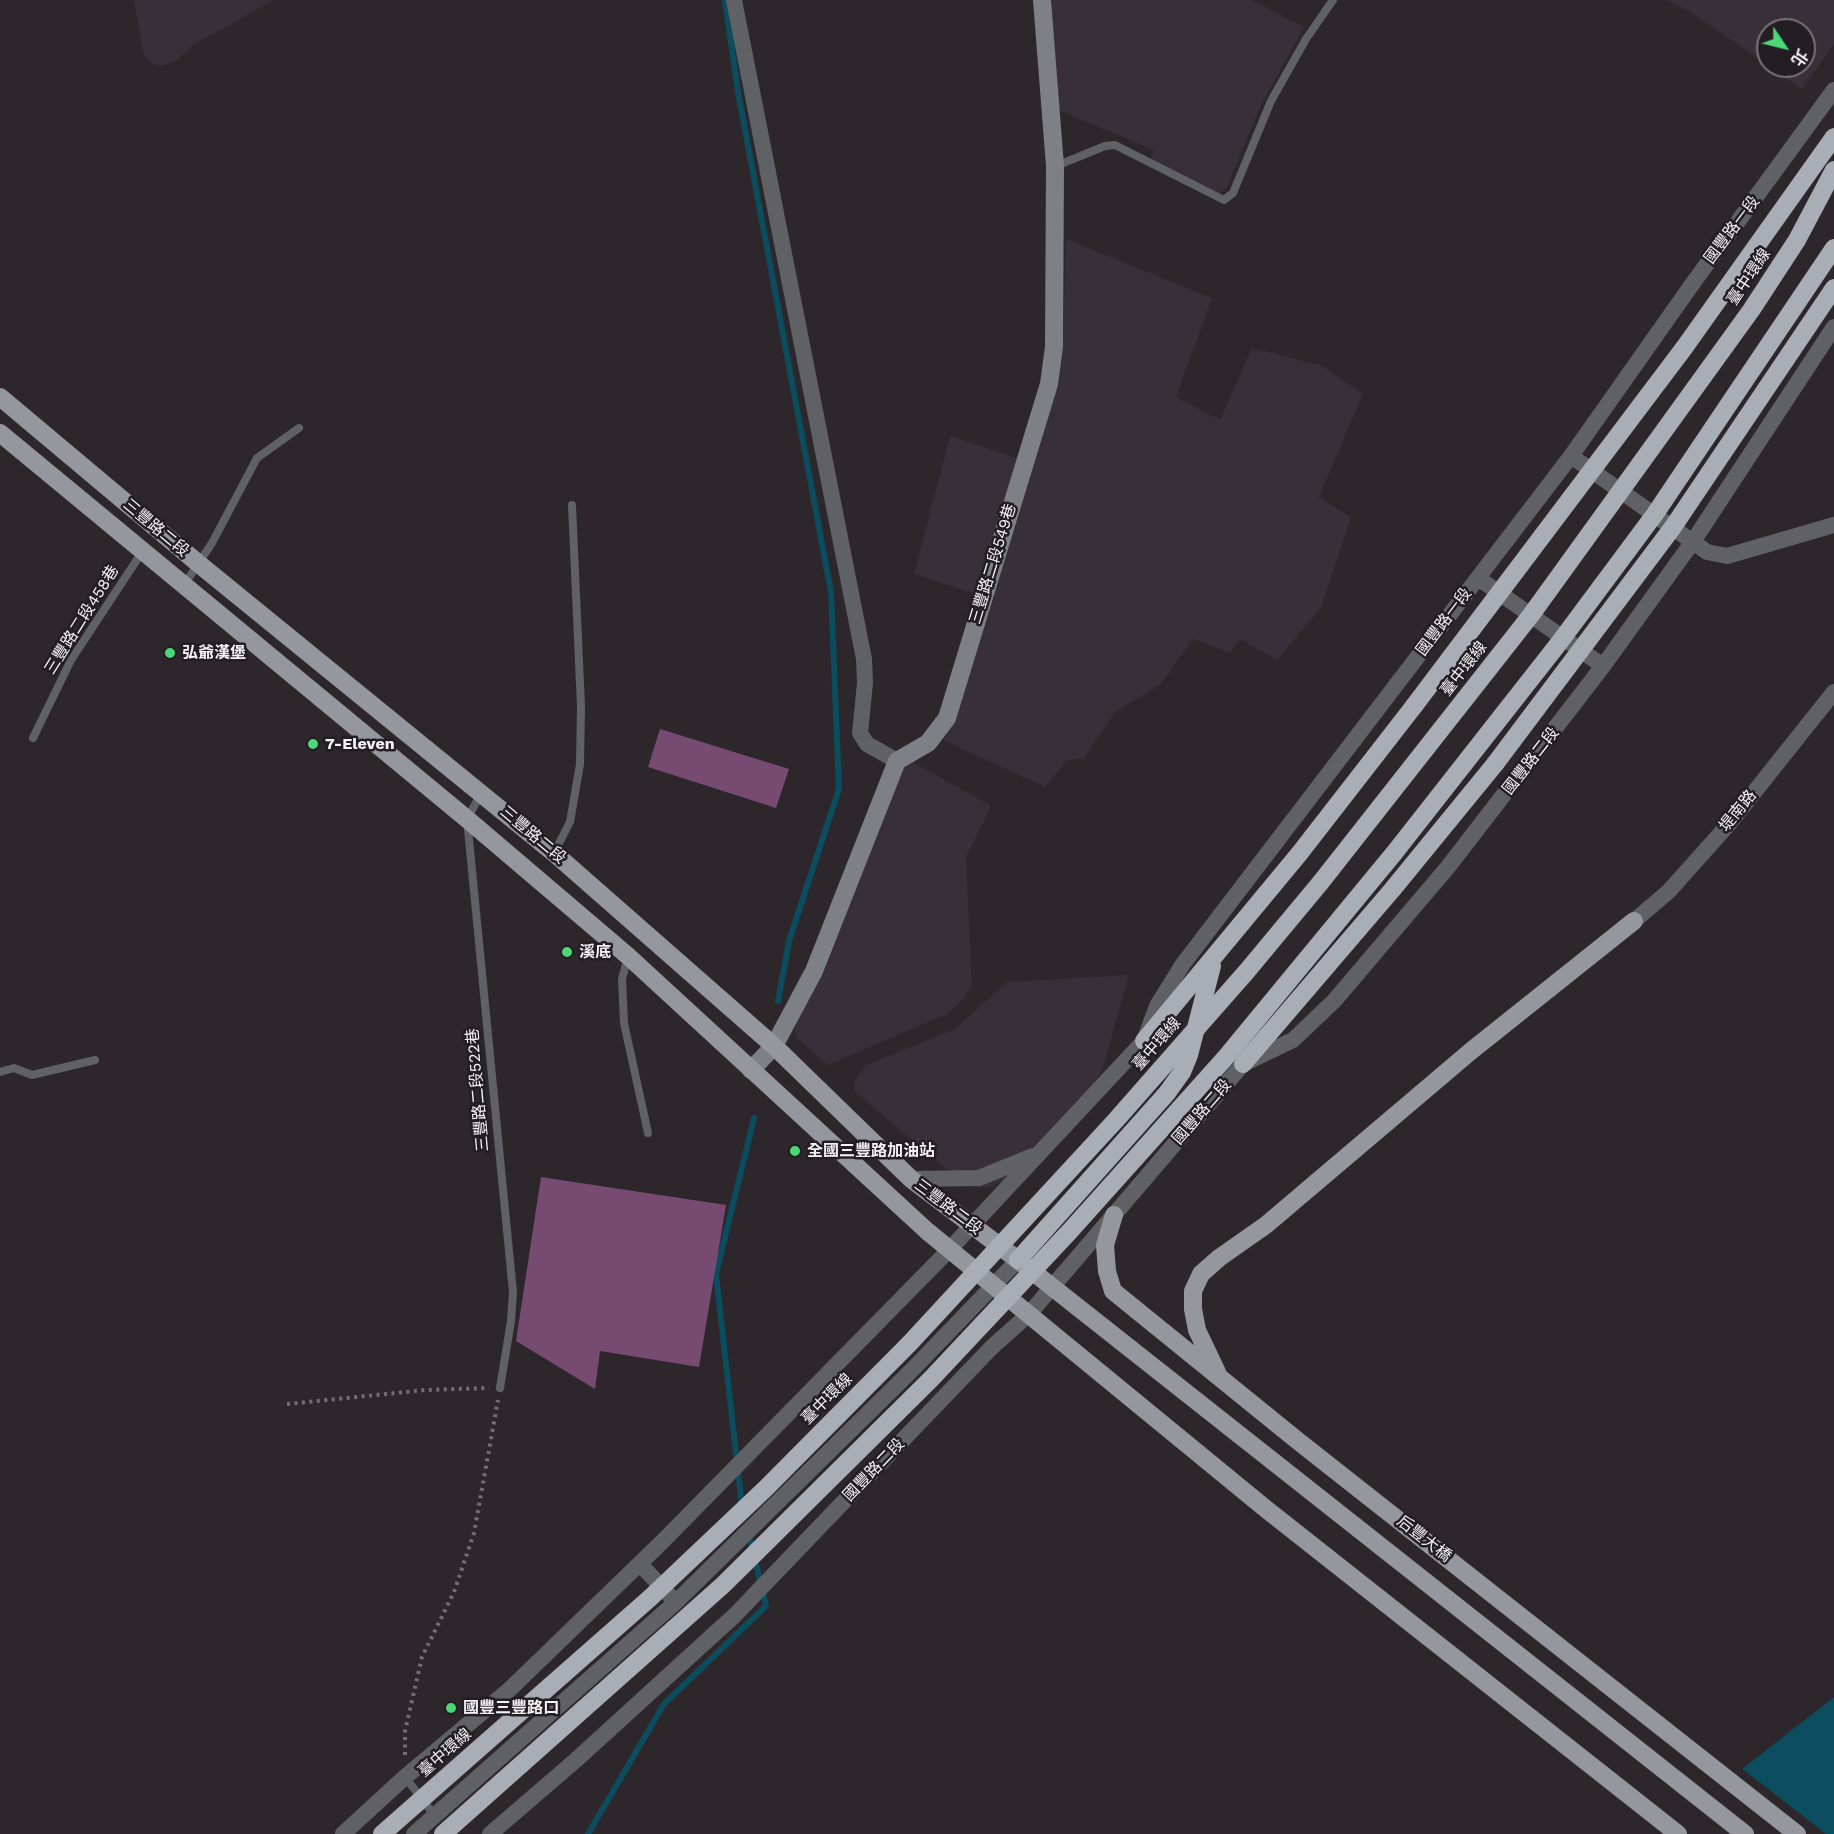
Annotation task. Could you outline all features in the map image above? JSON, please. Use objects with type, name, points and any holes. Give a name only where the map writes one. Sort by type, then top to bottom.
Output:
[{"type":"highway","points":[[1144,1041],[1213,961],[1414,706],[1684,348],[1834,137]]},
{"type":"highway","name":"臺中環線","points":[[382,1834],[650,1599],[765,1490],[927,1325],[1116,1120],[1247,971],[1321,882],[1531,615],[1752,309],[1797,240],[1834,170]]},
{"type":"highway","points":[[443,1834],[723,1586],[930,1379],[1070,1231],[1226,1057],[1395,852],[1559,643],[1655,514],[1834,248]]},
{"type":"highway","points":[[1243,1064],[1392,890],[1495,764],[1673,527],[1834,288]]},
{"type":"highway","points":[[1018,1260],[1167,1093],[1182,1072],[1189,1055],[1213,961]]},
{"type":"main road","name":"三豐路二段","points":[[0,397],[199,564],[482,792],[554,853],[774,1046],[911,1179],[1018,1260],[1052,1289]]},
{"type":"main road","name":"三豐路二段","points":[[0,433],[468,819],[628,956],[927,1231],[1029,1314]]},
{"type":"main road","points":[[1219,1377],[1197,1330],[1193,1309],[1193,1291],[1201,1274],[1219,1258],[1266,1225],[1471,1051],[1634,921]]},
{"type":"main road","name":"后豐大橋","points":[[1114,1215],[1105,1245],[1107,1272],[1113,1291],[1797,1834]]},
{"type":"main road","name":"后豐大橋","points":[[1052,1289],[1744,1834]]},
{"type":"main road","points":[[1029,1314],[1266,1509],[1678,1834]]},
{"type":"street","points":[[734,0],[864,659],[866,683],[860,733],[867,744],[897,761],[814,970],[774,1046],[751,1070]]},
{"type":"street","name":"三豐路二段549巷","points":[[897,761],[928,743],[947,718],[1049,384],[1054,347],[1055,166],[1042,0]]},
{"type":"street","name":"國豐路一段","points":[[1049,1145],[1144,1041],[1157,1006],[1183,964],[1571,456],[1693,283],[1834,90]]},
{"type":"street","name":"國豐路二段","points":[[490,1834],[576,1760],[735,1615],[992,1347],[1029,1314],[1243,1064],[1293,1040],[1334,1001],[1449,867],[1604,666],[1694,540],[1834,327]]},
{"type":"street","points":[[1571,456],[1694,540],[1707,552],[1726,556],[1834,525]]},
{"type":"street","points":[[1478,578],[1604,666]]},
{"type":"street","name":"堤南路","points":[[1634,921],[1669,891],[1728,825],[1834,692]]},
{"type":"street","points":[[911,1179],[979,1178],[1026,1161],[1049,1145]]},
{"type":"street","points":[[343,1834],[405,1777],[509,1690],[640,1564],[950,1249],[1049,1145]]},
{"type":"street","points":[[414,1834],[676,1602],[911,1371],[1018,1260]]},
{"type":"street","points":[[640,1564],[676,1602]]},
{"type":"lane","points":[[1055,166],[1105,146],[1115,145],[1224,200],[1233,193],[1276,93],[1306,39],[1333,0]]},
{"type":"lane","points":[[184,586],[199,564],[256,458],[299,428]]},
{"type":"lane","points":[[554,853],[570,822],[580,764],[581,694],[572,505]]},
{"type":"lane","name":"三豐路二段458巷","points":[[33,738],[71,660],[142,552]]},
{"type":"lane","points":[[468,819],[482,792]]},
{"type":"lane","name":"三豐路二段522巷","points":[[468,819],[513,1292],[511,1321],[500,1388]]},
{"type":"lane","points":[[628,956],[622,979],[624,1023],[632,1071],[648,1132]]},
{"type":"lane","points":[[0,1072],[14,1068],[32,1075],[95,1060]]},
{"type":"lane","points":[[405,1777],[435,1816]]},
{"type":"path","points":[[287,1404],[425,1390],[500,1388],[474,1533],[454,1592],[422,1658],[405,1731],[405,1777]]},
{"type":"shaded area","points":[[134,0],[274,0],[193,45],[177,60],[161,66],[153,64],[144,55]]},
{"type":"shaded area","points":[[1050,0],[1251,0],[1304,27],[1261,105],[1227,187],[1220,193],[1151,159],[1154,150],[1058,110]]},
{"type":"shaded area","points":[[1666,0],[1834,0],[1834,44],[1816,69],[1816,18],[1756,18],[1756,57],[1689,11]]},
{"type":"shaded area","points":[[1786,78],[1810,78],[1802,89]]},
{"type":"shaded area","points":[[1066,239],[1212,298],[1176,397],[1220,420],[1252,348],[1322,366],[1363,394],[1319,497],[1351,517],[1321,607],[1277,660],[1240,639],[1230,653],[1193,639],[1161,684],[1115,712],[1084,758],[1067,760],[1045,787],[943,740],[956,719],[992,599],[914,574],[950,436],[1031,463],[1059,384],[1063,350]]},
{"type":"shaded area","points":[[909,760],[991,806],[966,858],[972,984],[965,997],[947,1014],[828,1065],[796,1037],[795,1028],[900,768]]},
{"type":"shaded area","points":[[1129,975],[1103,1068],[1082,1111],[1035,1163],[991,1187],[977,1188],[963,1183],[854,1091],[855,1080],[866,1065],[955,1029],[1007,982]]},
{"type":"water","points":[[1834,1697],[1834,1834],[1659,1834]]},
{"type":"pier","points":[[1740,1767],[1826,1834],[1656,1834]]},
{"type":"building","points":[[660,729],[789,769],[776,808],[648,767]]},
{"type":"building","points":[[541,1177],[726,1205],[699,1367],[600,1351],[595,1389],[516,1341]]},
{"type":"waterway","points":[[725,0],[738,92],[831,592],[839,789],[789,941],[778,1001]]},
{"type":"waterway","points":[[742,1507],[716,1274],[754,1118]]},
{"type":"waterway","points":[[588,1834],[664,1704],[766,1606],[749,1535]]},
{"type":"place","name":"弘爺漢堡","points":[[170,653]]},
{"type":"place","name":"7-Eleven","points":[[313,744]]},
{"type":"place","name":"溪底","points":[[567,952]]},
{"type":"place","name":"全國三豐路加油站","points":[[795,1151]]},
{"type":"place","name":"國豐三豐路口","points":[[451,1708]]}]
